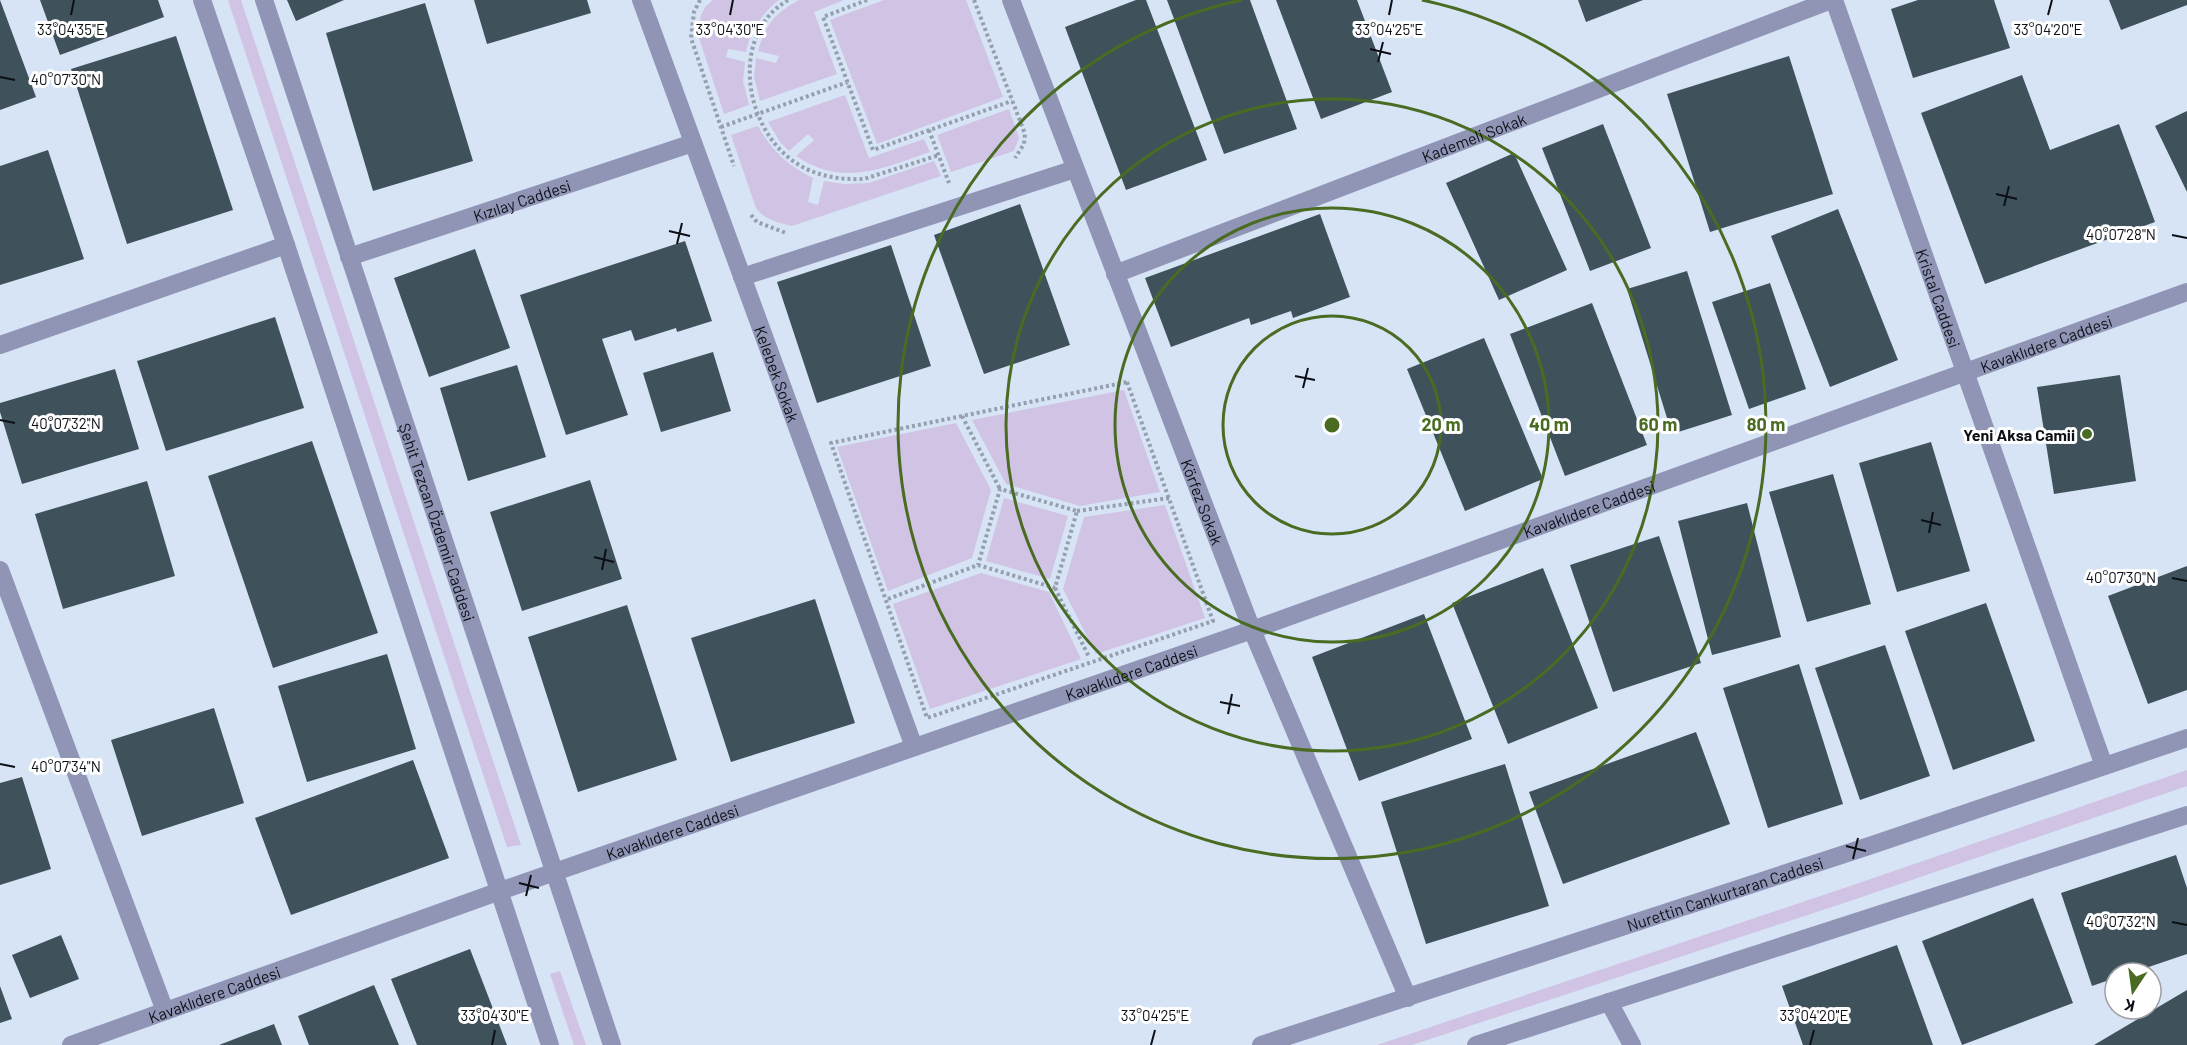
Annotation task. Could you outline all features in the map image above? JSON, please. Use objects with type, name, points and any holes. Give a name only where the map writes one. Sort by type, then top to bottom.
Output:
[{"type":"street","points":[[202,0],[286,245],[549,1045]]},
{"type":"street","name":"Şehit Tezcan Özdemir Caddesi","points":[[264,0],[612,1045]]},
{"type":"street","name":"Kelebek Sokak","points":[[641,0],[914,747]]},
{"type":"street","name":"Körfez Sokak","points":[[1011,0],[1252,630],[1408,998]]},
{"type":"street","name":"Kademeli Sokak","points":[[1115,274],[1833,0]]},
{"type":"street","name":"Kristal Caddesi","points":[[1833,0],[2104,766]]},
{"type":"street","name":"Kızılay Caddesi","points":[[349,257],[693,143]]},
{"type":"street","points":[[742,277],[1075,169]]},
{"type":"street","points":[[0,345],[286,245]]},
{"type":"street","name":"Kavaklıdere Caddesi","points":[[71,1045],[500,891],[1252,630],[2187,292]]},
{"type":"street","points":[[0,570],[165,1011]]},
{"type":"street","name":"Nurettin Cankurtaran Caddesi","points":[[1261,1045],[1861,849],[2187,738]]},
{"type":"street","points":[[1476,1045],[2187,815]]},
{"type":"street","points":[[1609,1002],[1632,1045]]},
{"type":"path","points":[[700,0],[694,12],[691,38],[736,172]]},
{"type":"path","points":[[788,0],[768,15],[755,38],[749,72],[752,99],[771,138],[782,152],[793,161],[821,175],[864,180],[939,155]]},
{"type":"path","points":[[867,0],[823,17],[873,150],[1012,100]]},
{"type":"path","points":[[974,0],[1025,135],[1024,144],[1014,159]]},
{"type":"path","points":[[721,127],[848,82]]},
{"type":"path","points":[[929,130],[949,181],[937,185]]},
{"type":"path","points":[[747,205],[751,217],[756,222],[789,234]]},
{"type":"path","points":[[1127,382],[1169,498],[1213,621],[927,718],[831,443],[1127,382]]},
{"type":"path","points":[[962,416],[1000,489],[978,565]]},
{"type":"path","points":[[1000,489],[1077,511],[1199,494]]},
{"type":"path","points":[[1077,511],[1055,588],[1091,662]]},
{"type":"path","points":[[886,599],[978,565],[1055,588]]},
{"type":"shaded area","points":[[228,0],[241,0],[521,845],[507,847]]},
{"type":"shaded area","points":[[713,0],[779,0],[758,23],[750,37],[746,52],[728,49],[726,57],[745,62],[743,81],[749,105],[724,114],[698,35],[701,15]]},
{"type":"shaded area","points":[[799,0],[844,0],[814,12],[837,74],[760,101],[754,77],[756,58],[776,63],[779,56],[758,51],[761,42],[777,15]]},
{"type":"shaded area","points":[[884,0],[966,0],[1003,97],[877,144],[830,20]]},
{"type":"shaded area","points":[[845,95],[869,158],[924,139],[930,152],[879,169],[847,173],[830,171],[814,166],[796,156],[814,140],[808,134],[789,151],[780,142],[768,122]]},
{"type":"shaded area","points":[[1009,109],[1019,138],[1014,151],[951,172],[937,135]]},
{"type":"shaded area","points":[[758,126],[781,156],[813,178],[808,202],[818,205],[824,181],[844,184],[869,183],[934,161],[941,176],[792,226],[782,224],[768,218],[756,208],[731,135]]},
{"type":"shaded area","points":[[1124,390],[1160,492],[1080,506],[1006,484],[972,420]]},
{"type":"shaded area","points":[[956,423],[991,490],[972,558],[888,591],[837,447]]},
{"type":"shaded area","points":[[1004,498],[1068,516],[1050,579],[986,561]]},
{"type":"shaded area","points":[[1165,505],[1205,618],[1096,654],[1063,589],[1084,517]]},
{"type":"shaded area","points":[[981,573],[1049,592],[1081,659],[930,709],[893,604]]},
{"type":"shaded area","points":[[2187,770],[2187,786],[1850,901],[1412,1045],[1377,1045],[1859,883]]},
{"type":"shaded area","points":[[560,971],[586,1045],[574,1045],[550,974]]},
{"type":"building","points":[[0,0],[36,97],[0,110]]},
{"type":"building","points":[[40,0],[158,0],[164,17],[60,55]]},
{"type":"building","points":[[287,0],[344,0],[296,21]]},
{"type":"building","points":[[474,0],[587,0],[591,13],[487,44]]},
{"type":"building","points":[[1136,0],[1146,0],[1207,160],[1126,190],[1065,27]]},
{"type":"building","points":[[1167,0],[1250,0],[1297,129],[1224,154]]},
{"type":"building","points":[[1276,0],[1357,0],[1392,92],[1321,119]]},
{"type":"building","points":[[1578,0],[1643,0],[1586,22]]},
{"type":"building","points":[[1918,0],[1994,0],[2010,48],[1913,78],[1891,9]]},
{"type":"building","points":[[2109,0],[2187,0],[2187,5],[2121,30]]},
{"type":"building","points":[[425,3],[473,161],[373,191],[326,33]]},
{"type":"building","points":[[176,36],[233,210],[127,244],[71,69]]},
{"type":"building","points":[[1789,56],[1833,194],[1710,232],[1667,94]]},
{"type":"building","points":[[2022,75],[2050,150],[2119,124],[2155,222],[1985,284],[1921,113]]},
{"type":"building","points":[[2187,111],[2187,192],[2155,126]]},
{"type":"building","points":[[1603,124],[1651,248],[1590,271],[1542,148]]},
{"type":"building","points":[[48,150],[84,259],[0,285],[0,166]]},
{"type":"building","points":[[1514,153],[1567,270],[1499,300],[1446,183]]},
{"type":"building","points":[[1020,204],[1070,345],[984,374],[934,235]]},
{"type":"building","points":[[1838,209],[1898,360],[1830,387],[1771,236]]},
{"type":"building","points":[[1320,214],[1350,297],[1293,318],[1291,311],[1251,325],[1249,318],[1171,347],[1145,278]]},
{"type":"building","points":[[685,241],[712,321],[677,332],[676,328],[635,341],[631,330],[602,339],[628,415],[566,435],[520,295]]},
{"type":"building","points":[[891,245],[931,366],[817,403],[777,282]]},
{"type":"building","points":[[475,249],[510,348],[429,377],[394,278]]},
{"type":"building","points":[[1687,271],[1732,415],[1672,434],[1627,289]]},
{"type":"building","points":[[1770,283],[1806,389],[1749,409],[1712,302]]},
{"type":"building","points":[[1592,303],[1647,445],[1565,476],[1510,334]]},
{"type":"building","points":[[275,317],[304,408],[166,451],[137,361]]},
{"type":"building","points":[[1484,338],[1543,479],[1465,511],[1407,369]]},
{"type":"building","points":[[713,352],[731,411],[661,432],[643,373]]},
{"type":"building","points":[[517,365],[546,457],[468,481],[440,388]]},
{"type":"building","points":[[115,369],[139,449],[22,484],[0,412],[0,403]]},
{"type":"building","name":"Yeni Aksa Camii","points":[[2120,375],[2136,481],[2054,494],[2037,387]]},
{"type":"building","points":[[312,441],[378,633],[273,668],[208,476]]},
{"type":"building","points":[[1931,442],[1970,571],[1897,592],[1859,463]]},
{"type":"building","points":[[1833,474],[1871,604],[1807,622],[1769,492]]},
{"type":"building","points":[[590,480],[622,579],[522,611],[490,512]]},
{"type":"building","points":[[147,481],[175,576],[63,609],[35,514]]},
{"type":"building","points":[[1747,503],[1781,637],[1712,655],[1678,521]]},
{"type":"building","points":[[1659,536],[1701,663],[1613,692],[1570,565]]},
{"type":"building","points":[[2187,566],[2187,690],[2148,704],[2108,596]]},
{"type":"building","points":[[1543,568],[1598,708],[1508,744],[1452,603]]},
{"type":"building","points":[[815,599],[855,723],[731,762],[691,638]]},
{"type":"building","points":[[1986,603],[2035,741],[1953,770],[1905,631]]},
{"type":"building","points":[[627,605],[677,760],[578,792],[528,637]]},
{"type":"building","points":[[1424,614],[1472,739],[1359,781],[1312,657]]},
{"type":"building","points":[[1885,645],[1930,776],[1860,800],[1815,668]]},
{"type":"building","points":[[387,654],[416,749],[307,782],[278,686]]},
{"type":"building","points":[[1799,664],[1843,804],[1768,828],[1723,688]]},
{"type":"building","points":[[214,708],[244,803],[142,836],[111,740]]},
{"type":"building","points":[[1696,732],[1730,824],[1563,884],[1529,792]]},
{"type":"building","points":[[413,760],[449,858],[291,915],[255,818]]},
{"type":"building","points":[[1505,764],[1549,906],[1426,944],[1381,802]]},
{"type":"building","points":[[22,777],[51,869],[0,885],[0,783]]},
{"type":"building","points":[[2176,855],[2187,888],[2187,954],[2163,962],[2103,961],[2103,982],[2092,986],[2061,893]]},
{"type":"building","points":[[2033,898],[2073,1003],[1962,1045],[1922,941]]},
{"type":"building","points":[[61,935],[79,979],[30,998],[12,955]]},
{"type":"building","points":[[1897,945],[1933,1045],[1803,1045],[1782,986]]},
{"type":"building","points":[[470,949],[507,1045],[417,1045],[391,979]]},
{"type":"building","points":[[374,985],[399,1045],[309,1045],[298,1016]]},
{"type":"building","points":[[0,986],[12,1019],[0,1023]]},
{"type":"building","points":[[2187,990],[2187,1045],[2094,1045],[2135,1021],[2163,1021],[2163,1004]]},
{"type":"building","points":[[274,1024],[282,1045],[219,1045]]},
{"type":"place","name":"Yeni Aksa Camii","points":[[2087,434]]}]
